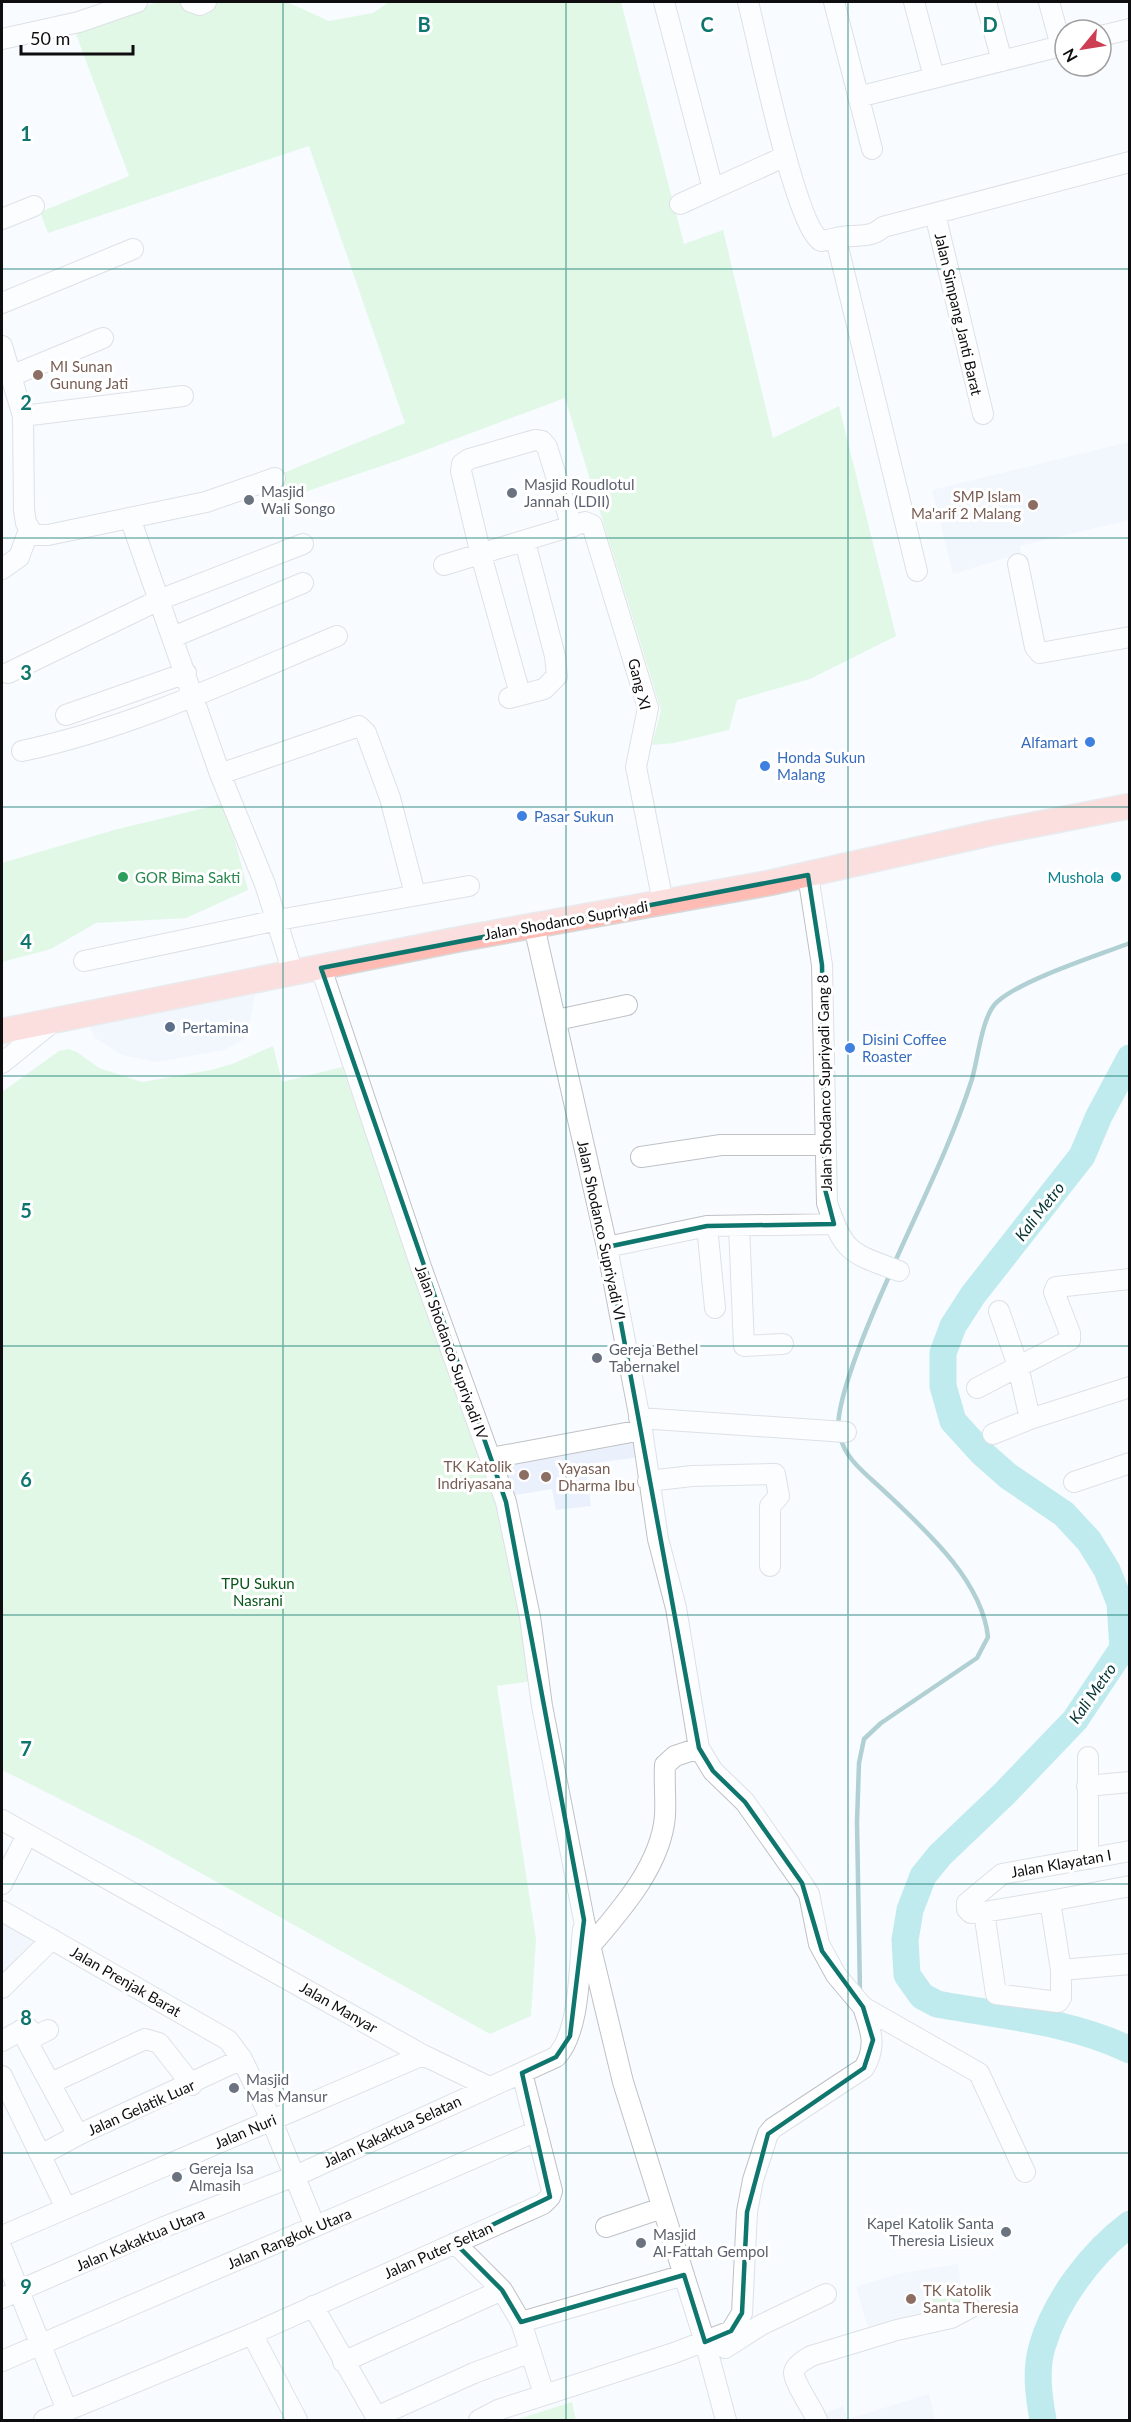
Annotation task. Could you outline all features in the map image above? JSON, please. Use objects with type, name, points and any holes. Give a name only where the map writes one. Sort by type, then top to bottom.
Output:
[{"type":"main road","name":"Jalan Shodanco Supriyadi","points":[[2,1031],[534,926],[808,875],[991,833],[1130,806]]},
{"type":"street","points":[[2,39],[79,22],[137,2]]},
{"type":"street","points":[[191,2],[200,5],[206,2]]},
{"type":"street","points":[[664,2],[713,189]]},
{"type":"street","points":[[748,2],[786,156],[810,230],[821,241],[866,236],[876,233],[883,227],[1130,162]]},
{"type":"street","points":[[834,2],[872,149]]},
{"type":"street","points":[[914,2],[934,77]]},
{"type":"street","points":[[986,2],[1002,61]]},
{"type":"street","points":[[1049,2],[1054,18]]},
{"type":"street","points":[[1113,33],[1130,29]]},
{"type":"street","points":[[858,97],[1053,48]]},
{"type":"street","points":[[680,204],[786,156]]},
{"type":"street","points":[[2,219],[34,206]]},
{"type":"street","name":"Jalan Simpang Janti Barat","points":[[935,214],[982,414]]},
{"type":"street","points":[[844,237],[917,571]]},
{"type":"street","points":[[2,303],[133,249]]},
{"type":"street","points":[[8,381],[103,338]]},
{"type":"street","points":[[2,346],[8,381],[23,416],[24,510],[29,530],[34,535],[48,536],[206,502],[274,477]]},
{"type":"street","points":[[23,416],[183,396]]},
{"type":"street","points":[[444,566],[481,555],[525,542],[572,527],[547,447],[542,441],[535,440],[470,459],[462,464],[461,471],[481,555],[514,696],[544,689],[557,676],[555,656],[525,542]]},
{"type":"street","points":[[130,518],[220,774],[278,920],[293,973]]},
{"type":"street","name":"Gang XI","points":[[572,527],[585,522],[592,525],[645,694],[648,708],[647,723],[636,767],[663,902]]},
{"type":"street","points":[[2,569],[19,556],[29,530]]},
{"type":"street","points":[[8,673],[159,600],[303,544]]},
{"type":"street","points":[[1018,564],[1035,647],[1040,653],[1130,637]]},
{"type":"street","points":[[173,637],[303,583]]},
{"type":"street","points":[[22,751],[57,745],[194,696],[337,636]]},
{"type":"street","points":[[66,715],[186,673]]},
{"type":"street","points":[[220,774],[359,726],[366,733],[390,798],[415,894]]},
{"type":"street","name":"Jalan Shodanco Supriyadi Gang 8","points":[[808,875],[822,965],[826,1084],[825,1189],[840,1238],[853,1253],[892,1269]]},
{"type":"street","points":[[84,961],[278,920],[469,886]]},
{"type":"street","name":"Jalan Shodanco Supriyadi VI","points":[[534,926],[607,1247],[640,1424],[658,1539],[676,1608],[699,1748]]},
{"type":"street","name":"Jalan Shodanco Supriyadi IV","points":[[321,968],[421,1267],[506,1502],[530,1617],[542,1706],[584,1920]]},
{"type":"street","points":[[557,1020],[627,1005]]},
{"type":"street","points":[[2,1063],[56,1020]]},
{"type":"street","points":[[641,1157],[722,1145],[824,1145]]},
{"type":"street","points":[[607,1247],[707,1226],[834,1224]]},
{"type":"street","points":[[707,1226],[715,1308]]},
{"type":"street","points":[[739,1226],[744,1346],[783,1344]]},
{"type":"street","points":[[977,1388],[1070,1340],[1070,1333],[1054,1292],[1056,1287],[1130,1279]]},
{"type":"street","points":[[999,1311],[1018,1366],[1030,1419]]},
{"type":"street","points":[[993,1434],[1030,1419],[1130,1388]]},
{"type":"street","points":[[491,1458],[640,1424],[839,1431]]},
{"type":"street","points":[[1074,1482],[1130,1462]]},
{"type":"street","points":[[648,1481],[723,1474],[775,1474],[779,1496],[770,1506],[770,1566]]},
{"type":"street","points":[[591,1945],[616,1915],[655,1853],[665,1817],[664,1765],[675,1756],[699,1748],[713,1771],[745,1802],[802,1883],[808,1894],[822,1951],[836,1975],[863,2007],[880,2019],[979,2073],[1025,2172]]},
{"type":"street","points":[[1088,1757],[1088,1859]]},
{"type":"street","points":[[1087,1786],[1130,1782]]},
{"type":"street","name":"Jalan Manyar","points":[[2,1820],[423,2055],[489,2087]]},
{"type":"street","points":[[2,1884],[27,1835]]},
{"type":"street","name":"Jalan Klayatan I","points":[[975,1907],[1002,1874],[1130,1851]]},
{"type":"street","points":[[1050,1901],[1061,1970],[1061,1998],[1058,2002],[996,1994],[975,1907],[1050,1901],[1130,1886]]},
{"type":"street","name":"Jalan Prenjak Barat","points":[[2,1911],[228,2040],[242,2059],[271,2119],[315,2226]]},
{"type":"street","points":[[584,1920],[616,2055],[726,2421]]},
{"type":"street","points":[[489,2087],[556,2057],[570,2036],[584,1920]]},
{"type":"street","points":[[2,1988],[52,1939]]},
{"type":"street","points":[[1061,1970],[1130,1964]]},
{"type":"street","points":[[479,2421],[498,2410],[544,2394],[706,2349],[731,2331],[742,2313],[747,2212],[753,2180],[768,2134],[773,2128],[864,2068],[872,2056],[873,2040],[863,2007]]},
{"type":"street","points":[[2,2041],[28,2027],[36,2036],[48,2030]]},
{"type":"street","points":[[21,2030],[78,2134]]},
{"type":"street","points":[[51,2083],[145,2039],[159,2043],[192,2085]]},
{"type":"street","name":"Jalan Nuri","points":[[2,2236],[423,2055]]},
{"type":"street","name":"Jalan Gelatik Luar","points":[[41,2155],[78,2134],[192,2085],[242,2059]]},
{"type":"street","points":[[522,2073],[537,2131]]},
{"type":"street","points":[[2,2076],[66,2208]]},
{"type":"street","name":"Jalan Kakaktua Selatan","points":[[295,2176],[489,2087]]},
{"type":"street","name":"Jalan Puter Seltan","points":[[44,2421],[75,2412],[543,2204],[550,2197],[550,2185],[537,2131]]},
{"type":"street","name":"Jalan Rangkok Utara","points":[[2,2361],[537,2131]]},
{"type":"street","name":"Jalan Kakaktua Utara","points":[[2,2298],[164,2227],[295,2176]]},
{"type":"street","points":[[606,2228],[662,2208]]},
{"type":"street","points":[[455,2243],[502,2290],[521,2322],[544,2394]]},
{"type":"street","points":[[2,2249],[40,2344],[75,2412]]},
{"type":"street","points":[[521,2322],[684,2276]]},
{"type":"street","points":[[343,2362],[502,2290]]},
{"type":"street","points":[[506,2421],[533,2409],[706,2349],[826,2294]]},
{"type":"street","points":[[313,2307],[377,2419],[474,2373],[531,2352]]},
{"type":"street","points":[[817,2421],[795,2376],[796,2368],[803,2361],[812,2356],[897,2330],[951,2318],[970,2308]]},
{"type":"street","points":[[252,2334],[297,2421]]},
{"type":"highlighted area","points":[[808,875],[822,965],[825,1189],[834,1224],[707,1226],[607,1247],[699,1748],[713,1771],[745,1802],[802,1883],[822,1951],[863,2007],[873,2040],[864,2068],[768,2134],[747,2212],[742,2313],[731,2331],[705,2342],[684,2275],[521,2322],[502,2290],[455,2243],[550,2197],[522,2073],[556,2057],[570,2036],[584,1920],[506,1502],[321,968]]},
{"type":"shaded area","name":"SMP Islam Ma'arif 2 Malang","points":[[1129,442],[1129,520],[1020,546],[1021,553],[953,574],[932,490]]},
{"type":"shaded area","name":"Pertamina","points":[[255,994],[249,1028],[243,1040],[224,1050],[156,1062],[122,1055],[95,1038],[89,1025]]},
{"type":"shaded area","name":"Yayasan Dharma Ibu","points":[[638,1434],[642,1457],[585,1464],[591,1506],[556,1510],[552,1489],[510,1496],[499,1461]]},
{"type":"shaded area","points":[[2,1918],[39,1941],[2,1980]]},
{"type":"shaded area","name":"TK Katolik Santa Theresia","points":[[958,2264],[964,2308],[870,2335],[856,2287],[897,2274]]},
{"type":"shaded area","points":[[929,2394],[935,2420],[821,2420],[819,2416],[843,2406],[848,2419]]},
{"type":"green space","points":[[158,2],[287,2],[329,21],[373,13],[389,2],[621,2],[684,244],[723,230],[773,438],[839,406],[896,636],[810,679],[737,700],[729,730],[674,743],[652,745],[661,710],[565,398],[402,459],[290,497],[281,474],[405,423],[309,146],[48,233],[40,212],[129,176],[74,29]]},
{"type":"green space","name":"GOR Bima Sakti","points":[[225,803],[248,890],[186,918],[96,923],[51,949],[2,962],[2,863],[114,830]]},
{"type":"green space","name":"TPU Sukun Nasrani","points":[[273,1046],[282,1082],[342,1067],[506,1525],[531,1681],[497,1686],[536,1939],[531,2016],[490,2034],[143,1841],[2,1770],[2,1092],[59,1051],[69,1049],[99,1068],[142,1082],[211,1070],[232,1064]]},
{"type":"green space","points":[[961,2289],[964,2308],[935,2314],[931,2294]]},
{"type":"green space","points":[[572,2402],[576,2420],[515,2420]]},
{"type":"waterway","points":[[894,1264],[955,1126],[972,1079],[984,1027],[992,1008],[997,1002],[1023,985],[1130,943]]},
{"type":"waterway","name":"Kali Metro","points":[[1130,1058],[1099,1116],[1082,1156],[973,1295],[953,1326],[943,1353],[943,1386],[953,1421],[982,1453],[1008,1476],[1064,1514],[1089,1541],[1107,1570],[1120,1603],[1123,1648],[1075,1720],[1005,1793],[940,1855],[923,1876],[910,1910],[905,1940],[907,1975],[922,1996],[937,2004],[1059,2026],[1084,2032],[1130,2050]]},
{"type":"waterway","points":[[838,1428],[850,1373],[890,1274]]},
{"type":"waterway","points":[[840,1436],[846,1452],[857,1466],[932,1537],[962,1575],[975,1595],[988,1637],[977,1658],[881,1723],[864,1739],[859,1763],[857,1822],[860,1992]]},
{"type":"waterway","name":"Kali Metro","points":[[1043,2420],[1038,2375],[1040,2356],[1048,2330],[1066,2295],[1089,2263],[1130,2224]]},
{"type":"place","name":"MI Sunan Gunung Jati","points":[[38,375]]},
{"type":"place","name":"Masjid Roudlotul Jannah (LDII)","points":[[512,493]]},
{"type":"place","name":"Masjid Wali Songo","points":[[249,500]]},
{"type":"place","name":"SMP Islam Ma'arif 2 Malang","points":[[1033,505]]},
{"type":"place","name":"Alfamart","points":[[1090,742]]},
{"type":"place","name":"Honda Sukun Malang","points":[[765,766]]},
{"type":"place","name":"Pasar Sukun","points":[[522,816]]},
{"type":"place","name":"GOR Bima Sakti","points":[[123,877]]},
{"type":"place","name":"Mushola","points":[[1116,877]]},
{"type":"place","name":"Pertamina","points":[[170,1027]]},
{"type":"place","name":"Disini Coffee Roaster","points":[[850,1048]]},
{"type":"place","name":"Gereja Bethel Tabernakel","points":[[597,1358]]},
{"type":"place","name":"TK Katolik Indriyasana","points":[[524,1475]]},
{"type":"place","name":"Yayasan Dharma Ibu","points":[[546,1477]]},
{"type":"place","name":"Masjid Mas Mansur","points":[[234,2088]]},
{"type":"place","name":"Gereja Isa Almasih","points":[[177,2177]]},
{"type":"place","name":"Kapel Katolik Santa Theresia Lisieux","points":[[1006,2232]]},
{"type":"place","name":"Masjid Al-Fattah Gempol","points":[[641,2243]]},
{"type":"place","name":"TK Katolik Santa Theresia","points":[[911,2299]]}]
